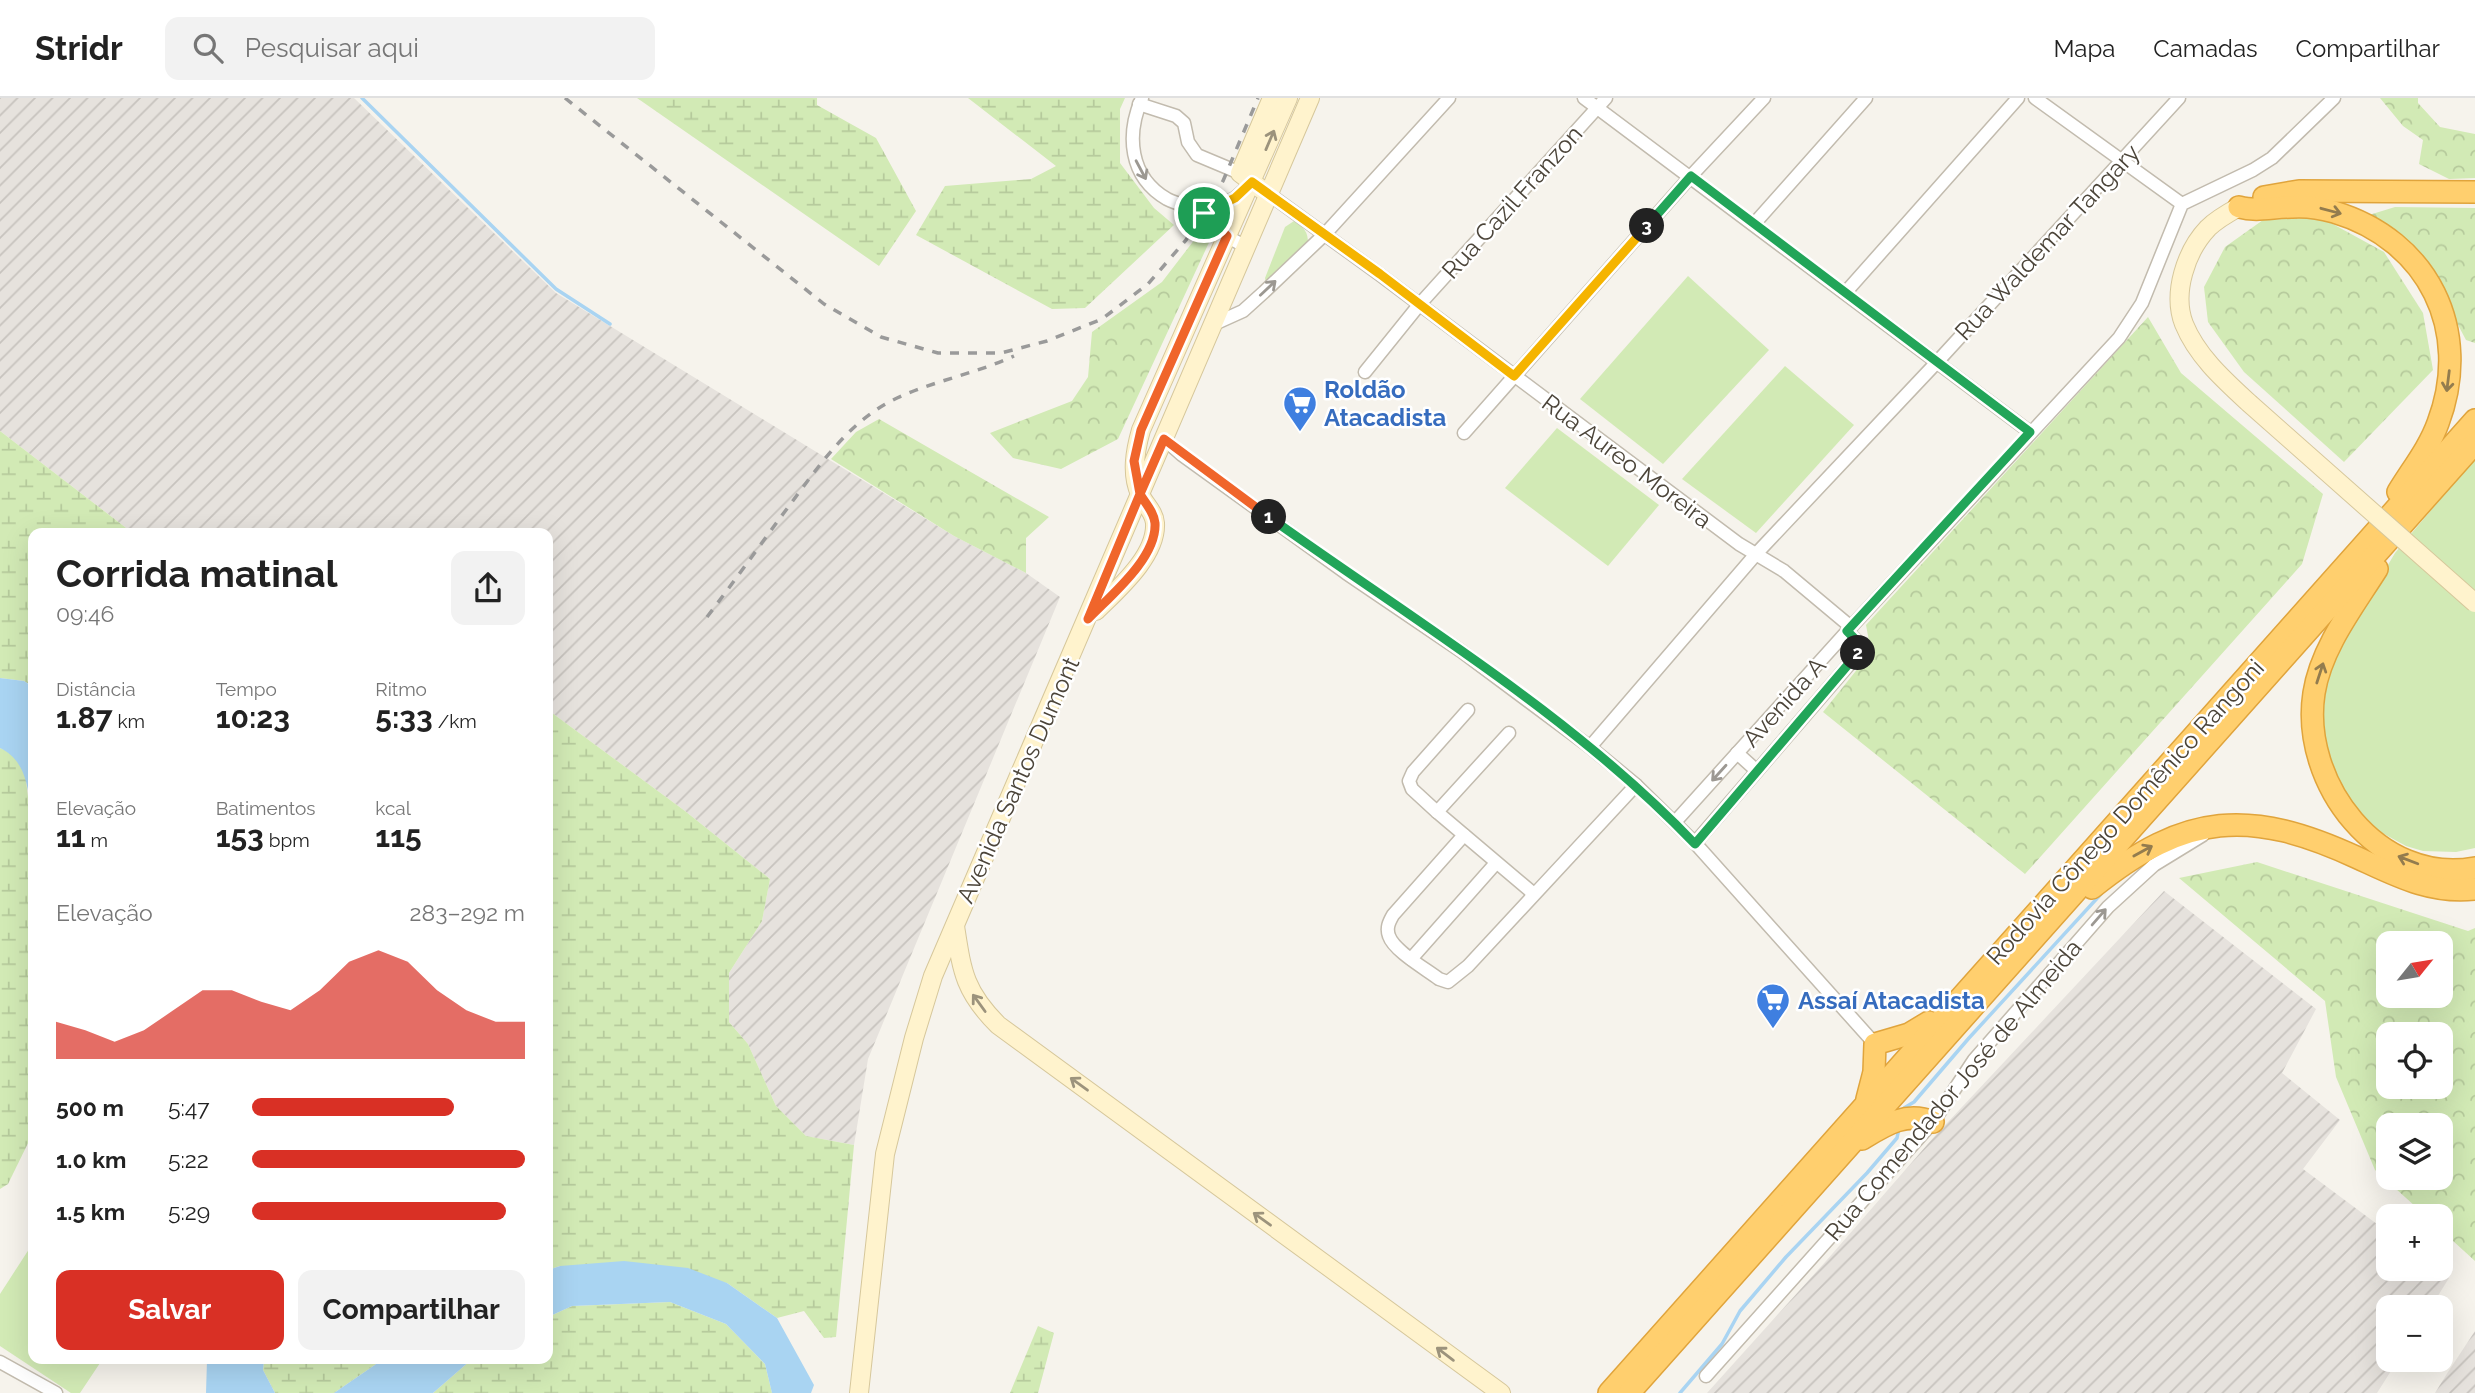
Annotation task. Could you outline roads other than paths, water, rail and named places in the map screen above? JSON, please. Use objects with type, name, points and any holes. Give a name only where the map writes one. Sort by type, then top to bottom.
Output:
[{"type":"highway","points":[[2239,206],[2299,191],[2475,192]]},
{"type":"highway","points":[[2239,206],[2253,211],[2290,207],[2315,208],[2363,222],[2385,234],[2413,259],[2437,297],[2448,331],[2449,372],[2446,398],[2433,436],[2394,499],[2402,514],[2319,670],[2312,718],[2314,744],[2332,793],[2374,842],[2421,865],[2451,870],[2475,868]]},
{"type":"highway","name":"Rodovia Cônego Domênico Rangoni","points":[[1629,1393],[2048,921],[2402,514],[2475,420]]},
{"type":"highway","name":"Rodovia Cônego Domênico Rangoni","points":[[1609,1393],[1952,1006],[2402,514],[2475,443]]},
{"type":"highway","points":[[2048,921],[2140,852],[2167,839],[2218,825],[2251,825],[2288,831],[2319,841],[2419,885],[2448,890],[2475,889]]},
{"type":"highway","points":[[1865,1104],[1874,1073],[1875,1044],[1909,1034],[1952,1006]]},
{"type":"highway","points":[[1845,1149],[1903,1118],[1917,1116],[1933,1122]]},
{"type":"main road","points":[[1088,619],[1134,572],[1150,544],[1155,523],[1153,514],[1140,494],[1134,461],[1141,430],[1227,236],[1272,98]]},
{"type":"main road","points":[[1246,178],[1288,98]]},
{"type":"main road","name":"Avenida Santos Dumont","points":[[859,1393],[885,1154],[914,1038],[933,976],[1310,98]]},
{"type":"main road","points":[[1246,178],[1269,194]]},
{"type":"main road","points":[[2239,206],[2209,227],[2196,244],[2184,271],[2180,303],[2184,324],[2199,350],[2209,364],[2249,404],[2475,603]]},
{"type":"main road","points":[[955,926],[964,976],[978,1004],[998,1025],[1501,1393]]},
{"type":"street","points":[[1212,326],[1243,311],[1325,234],[1449,98]]},
{"type":"street","points":[[1584,98],[1602,103],[1691,176],[2030,432]]},
{"type":"street","points":[[1464,433],[1691,176],[1764,98]]},
{"type":"street","points":[[1754,224],[1866,98]]},
{"type":"street","points":[[1845,293],[2018,98]]},
{"type":"street","points":[[2035,98],[2182,204]]},
{"type":"street","name":"Rua Waldemar Tangary","points":[[1590,747],[1756,554],[1938,361],[2179,98]]},
{"type":"street","points":[[1849,629],[2119,338],[2136,314],[2182,204],[2272,158],[2334,98]]},
{"type":"street","points":[[1204,213],[1235,198],[1246,178],[1197,155],[1188,142],[1184,123],[1176,116],[1140,101],[1132,130],[1132,145],[1144,176],[1167,199],[1204,213],[1227,236],[1246,247]]},
{"type":"street","name":"Rua Cazil Franzon","points":[[1365,372],[1419,305],[1602,103]]},
{"type":"street","name":"Rua Aureo Moreira","points":[[1269,194],[1756,554],[1784,571],[1849,629]]},
{"type":"street","points":[[1164,439],[1346,573],[1461,651],[1590,747],[1636,785],[1675,822],[1875,1044]]},
{"type":"street","name":"Avenida A","points":[[1675,822],[1849,629],[1859,643],[1858,654],[1695,844]]},
{"type":"street","points":[[1780,706],[1799,722]]},
{"type":"street","points":[[1468,709],[1413,772],[1409,781],[1412,789],[1437,812],[1534,894]]},
{"type":"street","points":[[1437,812],[1509,733]]},
{"type":"street","points":[[1737,753],[1757,771]]},
{"type":"street","points":[[1464,835],[1393,915],[1387,926],[1388,935],[1394,944],[1439,979],[1448,982],[1468,966],[1636,785]]},
{"type":"street","name":"Rua Comendador José de Almeida","points":[[1706,1376],[1933,1122],[1975,1060],[2108,907],[2154,865],[2218,825]]},
{"type":"street","points":[[1411,959],[1496,863]]},
{"type":"street","points":[[0,1362],[56,1393]]},
{"type":"water","points":[[0,678],[24,681],[28,684],[28,791],[19,764],[0,748]]},
{"type":"water","points":[[624,1261],[688,1268],[727,1283],[777,1318],[814,1385],[811,1393],[772,1393],[765,1364],[726,1324],[670,1302],[572,1306],[553,1315],[553,1268]]},
{"type":"water","points":[[207,1364],[264,1364],[263,1370],[275,1393],[206,1393]]},
{"type":"water","points":[[376,1364],[466,1364],[433,1393],[334,1393]]},
{"type":"waterway","points":[[362,98],[556,289],[610,324]]},
{"type":"waterway","points":[[1903,1111],[2101,894]]},
{"type":"waterway","points":[[1680,1393],[1722,1344],[1740,1311],[1786,1257],[1867,1173],[1897,1138],[1899,1128]]},
{"type":"railway","points":[[565,98],[824,304],[881,337],[938,353],[1001,353],[1047,341],[1102,319],[1148,284],[1186,240],[1223,181],[1258,98]]},
{"type":"railway","points":[[707,617],[819,466],[860,422],[908,393],[1014,356]]},
{"type":"place","name":"Roldão Atacadista","points":[[1300,433]]},
{"type":"place","name":"Assaí Atacadista","points":[[1773,1030]]}]
